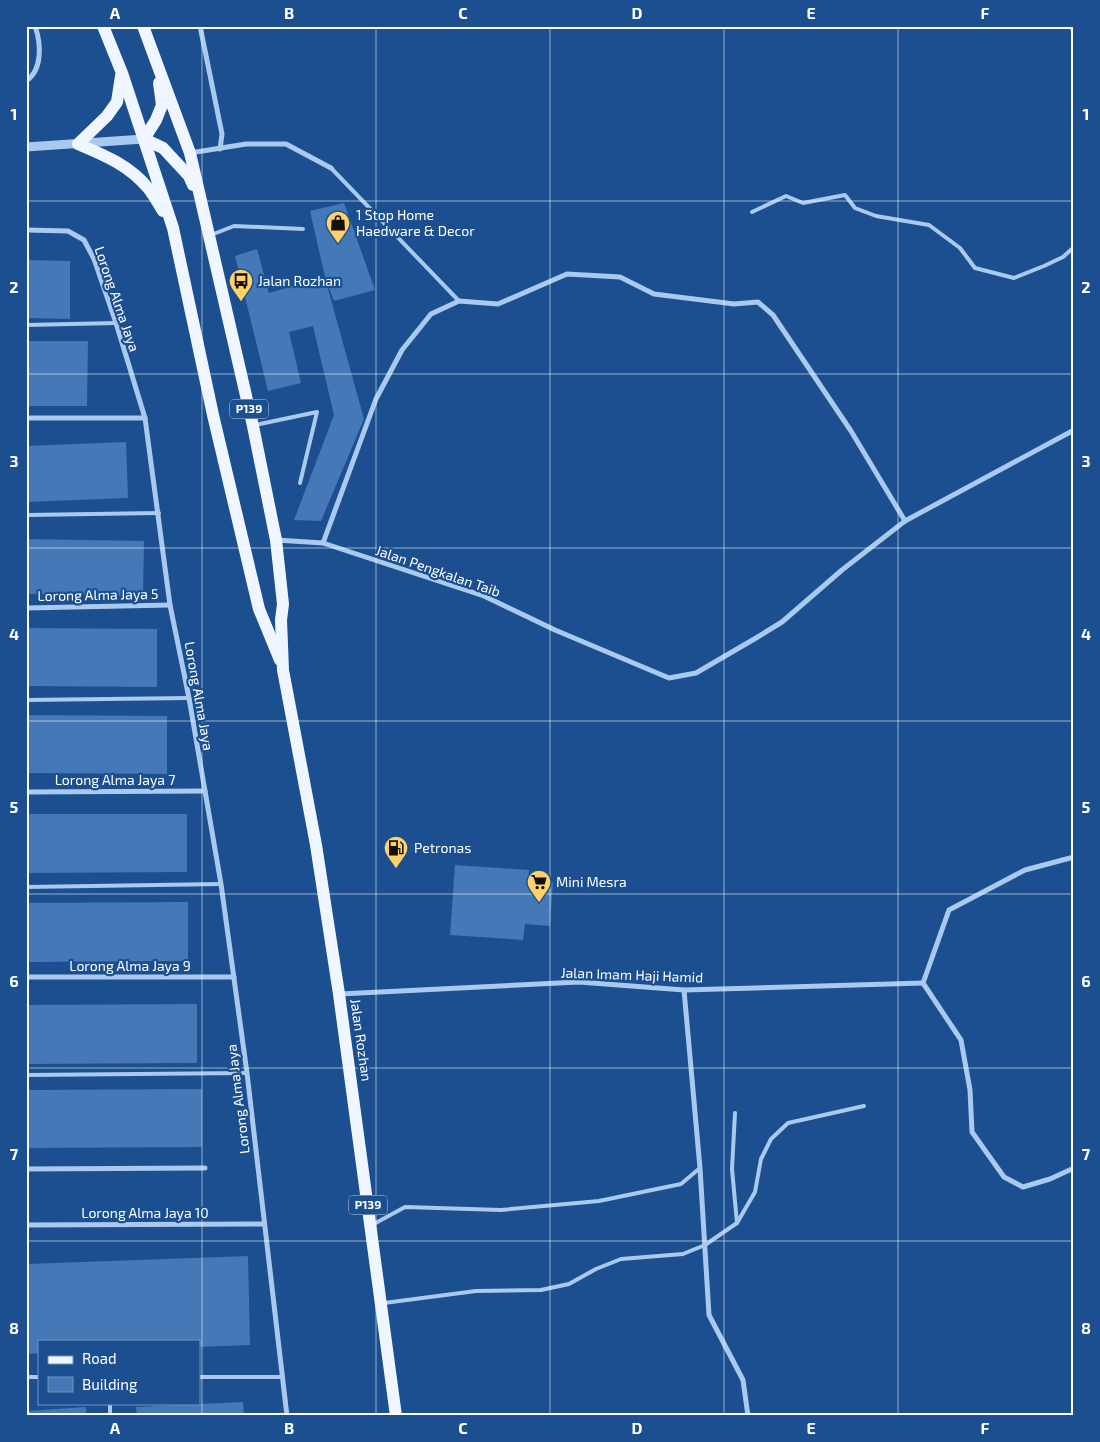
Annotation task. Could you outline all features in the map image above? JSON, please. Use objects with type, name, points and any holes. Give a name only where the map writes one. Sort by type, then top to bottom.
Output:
[{"type":"main road","name":"Jalan Rozhan","points":[[104,26],[122,73],[173,228],[213,415],[259,609],[284,670]]},
{"type":"main road","name":"Jalan Rozhan","points":[[143,26],[190,154],[253,426],[276,540],[283,604],[281,620],[284,670],[316,845],[339,994],[396,1416]]},
{"type":"main road","points":[[155,56],[162,105],[144,139],[163,148],[176,160],[189,176],[200,201]]},
{"type":"main road","points":[[122,73],[117,102],[107,116],[78,144],[116,161],[133,174],[148,188],[173,228]]},
{"type":"street","points":[[26,81],[32,78],[41,54],[35,26]]},
{"type":"street","points":[[200,26],[222,134],[220,149]]},
{"type":"street","points":[[1071,26],[1074,31]]},
{"type":"street","points":[[26,147],[144,139]]},
{"type":"street","points":[[190,154],[246,144],[286,144],[331,168]]},
{"type":"street","name":"Lorong Alma Jaya","points":[[26,230],[68,231],[84,240],[94,259],[116,323],[145,418],[170,605],[189,698],[221,884],[247,1072],[264,1224]]},
{"type":"street","points":[[323,543],[376,399],[402,350],[431,314],[459,301],[498,304],[567,274],[620,277],[654,294],[734,304],[758,302],[779,323],[851,431],[905,521],[1074,430]]},
{"type":"street","points":[[26,418],[145,418]]},
{"type":"street","name":"Jalan Pengkalan Taib","points":[[276,540],[323,543],[484,596],[555,630],[669,678],[696,673],[782,622],[842,570],[905,521]]},
{"type":"street","name":"Lorong Alma Jaya 5","points":[[26,608],[170,605]]},
{"type":"street","name":"Lorong Alma Jaya 7","points":[[26,792],[205,792]]},
{"type":"street","points":[[1074,857],[1025,870],[949,910],[923,983],[961,1040],[970,1090],[972,1132],[1004,1177],[1023,1187],[1050,1179],[1074,1168]]},
{"type":"street","name":"Lorong Alma Jaya 9","points":[[26,978],[234,977]]},
{"type":"street","name":"Jalan Imam Haji Hamid","points":[[339,994],[579,982],[684,990],[923,983]]},
{"type":"street","points":[[684,990],[700,1168],[710,1315],[743,1380],[748,1416]]},
{"type":"street","points":[[26,1169],[205,1168]]},
{"type":"street","points":[[264,1224],[287,1416]]},
{"type":"street","name":"Lorong Alma Jaya 10","points":[[26,1225],[264,1224]]},
{"type":"lane","points":[[331,168],[459,301]]},
{"type":"lane","points":[[752,212],[786,196],[803,203],[845,195],[855,208],[876,216],[929,224],[960,248],[974,268],[1014,278],[1063,257],[1074,247]]},
{"type":"lane","points":[[209,236],[234,226],[303,229]]},
{"type":"lane","points":[[26,325],[116,323]]},
{"type":"lane","points":[[253,426],[317,412],[300,483]]},
{"type":"lane","points":[[26,515],[159,513]]},
{"type":"lane","points":[[26,700],[189,698]]},
{"type":"lane","points":[[26,887],[221,884]]},
{"type":"lane","points":[[26,1075],[247,1072]]},
{"type":"lane","points":[[382,1304],[476,1291],[542,1290],[569,1284],[596,1269],[621,1259],[683,1254],[705,1245],[737,1223],[755,1192],[761,1159],[771,1139],[788,1123],[864,1106]]},
{"type":"lane","points":[[736,1113],[732,1169],[737,1223]]},
{"type":"lane","points":[[371,1225],[405,1207],[501,1210],[599,1200],[681,1184],[700,1168]]},
{"type":"lane","points":[[200,1377],[283,1376]]},
{"type":"building","points":[[344,203],[375,290],[334,301],[325,278],[364,419],[321,521],[294,520],[334,415],[313,326],[289,332],[301,383],[268,391],[235,256],[257,249],[269,293],[325,277],[310,211]]},
{"type":"building","points":[[26,260],[70,261],[70,319],[26,318]]},
{"type":"building","points":[[26,341],[88,341],[87,406],[26,406]]},
{"type":"building","points":[[126,442],[128,498],[26,502],[26,446]]},
{"type":"building","points":[[26,539],[144,541],[143,596],[26,594]]},
{"type":"building","points":[[26,628],[157,629],[157,687],[26,686]]},
{"type":"building","points":[[26,715],[167,716],[167,774],[26,773]]},
{"type":"building","points":[[26,814],[187,814],[187,872],[26,873]]},
{"type":"building","points":[[455,865],[529,870],[528,881],[553,882],[550,926],[525,924],[523,940],[450,935]]},
{"type":"building","points":[[188,902],[188,961],[26,962],[26,903]]},
{"type":"building","points":[[197,1004],[197,1063],[26,1064],[26,1005]]},
{"type":"building","points":[[202,1089],[202,1147],[26,1148],[26,1090]]},
{"type":"building","points":[[248,1256],[250,1345],[200,1347],[200,1340],[38,1340],[38,1353],[26,1354],[26,1264]]},
{"type":"building","points":[[243,1402],[244,1416],[137,1416],[136,1407]]},
{"type":"building","points":[[86,1407],[86,1416],[26,1416],[26,1411]]},
{"type":"place","name":"1 Stop Home Haedware & Decor","points":[[338,244]]},
{"type":"place","name":"Jalan Rozhan","points":[[241,302]]},
{"type":"place","name":"Petronas","points":[[396,869]]},
{"type":"place","name":"Mini Mesra","points":[[539,903]]}]
